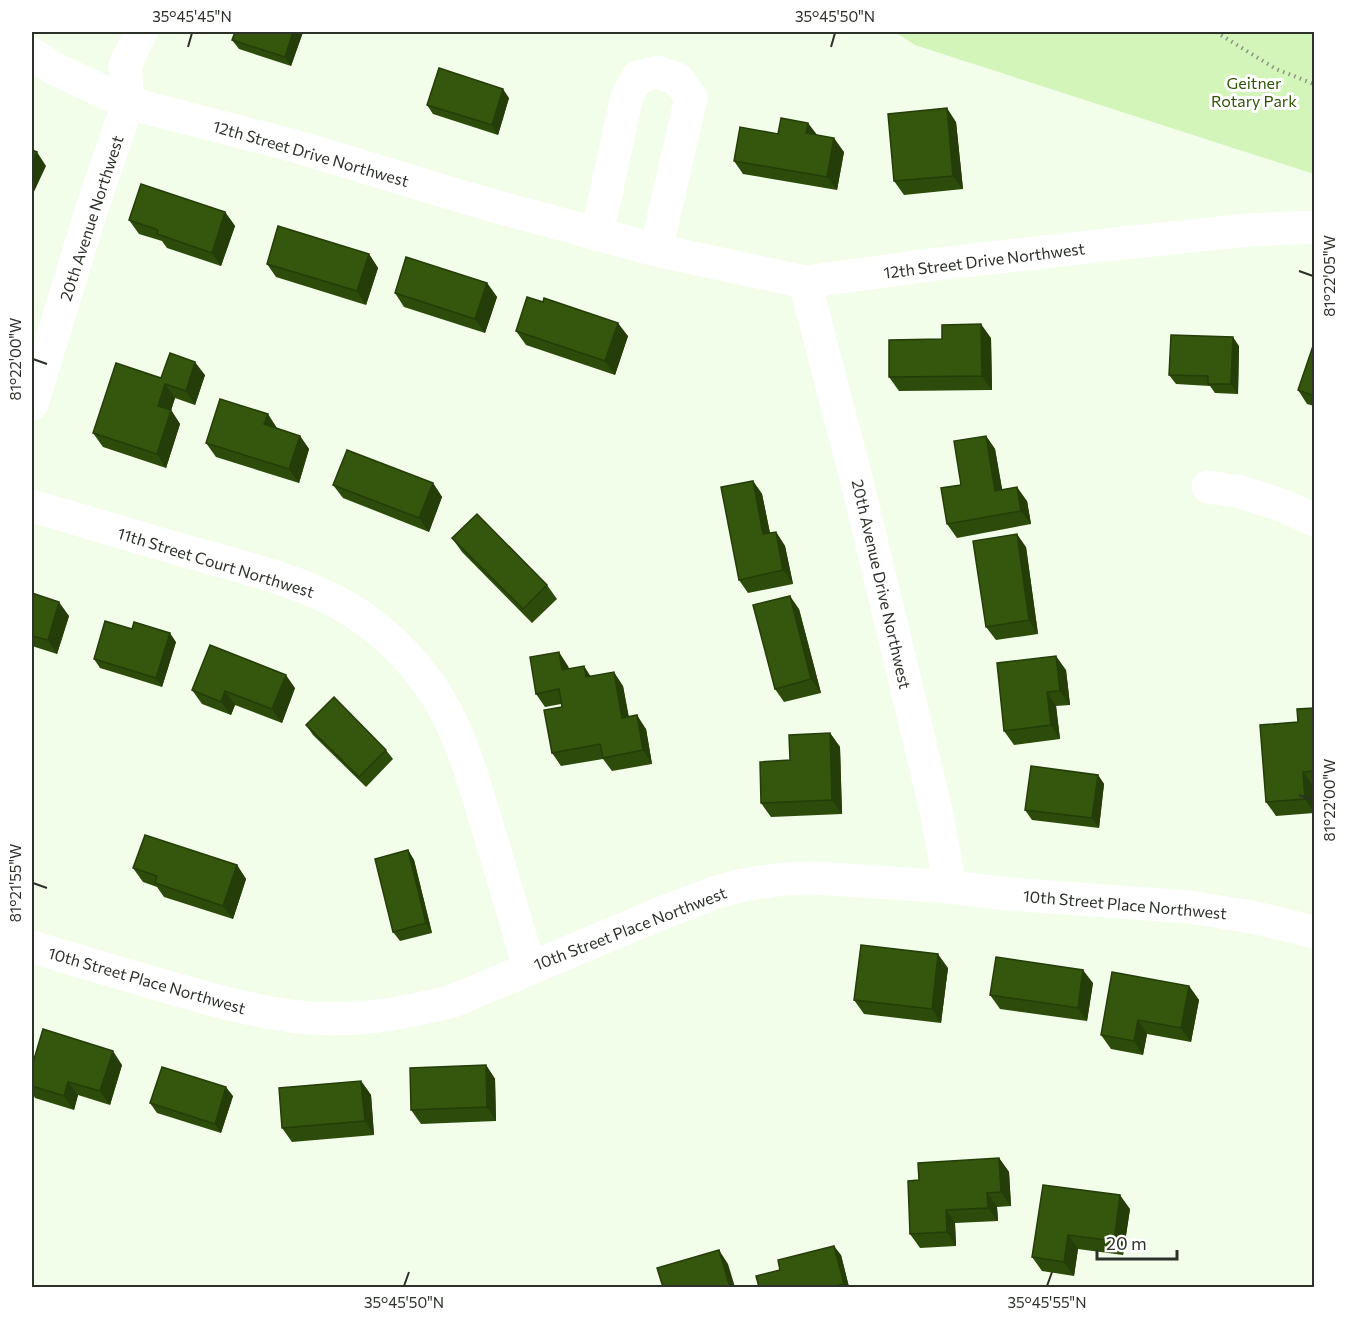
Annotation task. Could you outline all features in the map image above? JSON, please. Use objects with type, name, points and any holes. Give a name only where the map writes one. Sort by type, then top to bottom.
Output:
[{"type":"street","name":"20th Avenue Northwest","points":[[32,404],[92,208],[128,103],[125,65],[141,32]]},
{"type":"street","name":"12th Street Drive Northwest","points":[[32,54],[53,68],[128,103],[295,146],[597,235],[805,282],[1095,246],[1248,230],[1314,227]]},
{"type":"street","points":[[597,235],[627,96],[638,77],[658,72],[678,79],[691,98],[656,250]]},
{"type":"street","name":"20th Avenue Drive Northwest","points":[[805,282],[857,482],[934,803],[950,887]]},
{"type":"street","points":[[1208,487],[1241,492],[1281,505],[1314,520]]},
{"type":"street","name":"11th Street Court Northwest","points":[[32,506],[297,585],[352,611],[400,649],[438,697],[452,723],[476,786],[529,968]]},
{"type":"street","name":"10th Street Place Northwest","points":[[32,947],[234,1006],[280,1015],[327,1019],[369,1017],[422,1009],[453,1001],[714,893],[744,885],[784,879],[815,878],[950,887],[1009,894],[1189,907],[1252,917],[1314,932]]},
{"type":"path","points":[[1216,32],[1276,69],[1314,84]]},
{"type":"green space","name":"Geitner Rotary Park","points":[[895,32],[1314,32],[1314,174],[915,45]]},
{"type":"building","points":[[235,32],[293,32],[285,57],[232,40]]},
{"type":"building","points":[[439,68],[503,89],[492,125],[427,105]]},
{"type":"building","points":[[947,108],[953,176],[894,181],[888,114]]},
{"type":"building","points":[[781,118],[808,123],[806,133],[834,138],[827,177],[734,161],[740,127],[778,134]]},
{"type":"building","points":[[32,150],[37,152],[32,163]]},
{"type":"building","points":[[141,184],[225,212],[212,253],[157,234],[158,230],[129,220]]},
{"type":"building","points":[[278,226],[369,254],[357,291],[267,264]]},
{"type":"building","points":[[406,257],[487,283],[475,319],[395,293]]},
{"type":"building","points":[[527,297],[543,302],[544,298],[618,323],[605,361],[516,331]]},
{"type":"building","points":[[981,324],[982,376],[889,377],[889,340],[942,339],[942,325]]},
{"type":"building","points":[[1171,335],[1233,337],[1231,384],[1208,384],[1208,376],[1169,375]]},
{"type":"building","points":[[1314,343],[1314,396],[1298,390]]},
{"type":"building","points":[[170,353],[195,362],[186,391],[165,384],[158,406],[171,410],[157,454],[93,433],[116,363],[161,378]]},
{"type":"building","points":[[220,399],[268,414],[264,424],[300,436],[289,469],[206,443]]},
{"type":"building","points":[[986,436],[995,491],[1017,487],[1021,511],[947,524],[941,488],[961,485],[954,441]]},
{"type":"building","points":[[347,450],[433,483],[419,518],[333,485]]},
{"type":"building","points":[[753,481],[763,534],[776,532],[783,570],[739,580],[721,487]]},
{"type":"building","points":[[477,514],[547,585],[523,609],[452,538]]},
{"type":"building","points":[[1017,534],[1029,620],[986,627],[973,541]]},
{"type":"building","points":[[32,593],[59,602],[48,640],[32,636]]},
{"type":"building","points":[[790,596],[811,679],[775,689],[753,605]]},
{"type":"building","points":[[105,621],[132,629],[134,622],[170,633],[156,678],[94,659]]},
{"type":"building","points":[[210,645],[286,675],[272,709],[225,691],[221,702],[192,690]]},
{"type":"building","points":[[559,652],[562,670],[584,666],[586,677],[614,672],[622,718],[637,715],[643,750],[603,758],[600,744],[552,753],[544,710],[562,707],[559,689],[536,694],[530,657]]},
{"type":"building","points":[[1056,656],[1060,691],[1047,692],[1051,725],[1004,731],[997,663]]},
{"type":"building","points":[[334,697],[386,750],[359,777],[306,725]]},
{"type":"building","points":[[1314,708],[1314,771],[1303,772],[1305,799],[1266,802],[1260,725],[1298,722],[1297,709]]},
{"type":"building","points":[[830,733],[832,800],[761,803],[760,762],[790,760],[789,735]]},
{"type":"building","points":[[1031,766],[1098,775],[1092,818],[1025,810]]},
{"type":"building","points":[[145,835],[237,865],[223,906],[155,883],[157,876],[133,868]]},
{"type":"building","points":[[408,850],[426,923],[393,932],[375,859]]},
{"type":"building","points":[[861,945],[938,954],[932,1009],[854,1000]]},
{"type":"building","points":[[996,957],[1083,970],[1078,1008],[990,995]]},
{"type":"building","points":[[1112,972],[1189,986],[1181,1028],[1138,1020],[1134,1041],[1101,1035]]},
{"type":"building","points":[[43,1029],[113,1051],[100,1091],[68,1082],[64,1096],[32,1086],[32,1066]]},
{"type":"building","points":[[486,1065],[487,1107],[411,1110],[410,1068]]},
{"type":"building","points":[[162,1067],[226,1087],[215,1124],[150,1103]]},
{"type":"building","points":[[361,1081],[365,1121],[282,1128],[279,1088]]},
{"type":"building","points":[[999,1158],[1001,1192],[987,1193],[988,1208],[946,1210],[947,1232],[910,1234],[908,1181],[919,1180],[918,1163]]},
{"type":"building","points":[[1043,1185],[1120,1195],[1114,1241],[1068,1235],[1064,1262],[1032,1257]]},
{"type":"building","points":[[834,1246],[844,1284],[831,1287],[759,1287],[756,1276],[780,1270],[778,1260]]},
{"type":"building","points":[[719,1250],[730,1287],[663,1287],[657,1268]]}]
